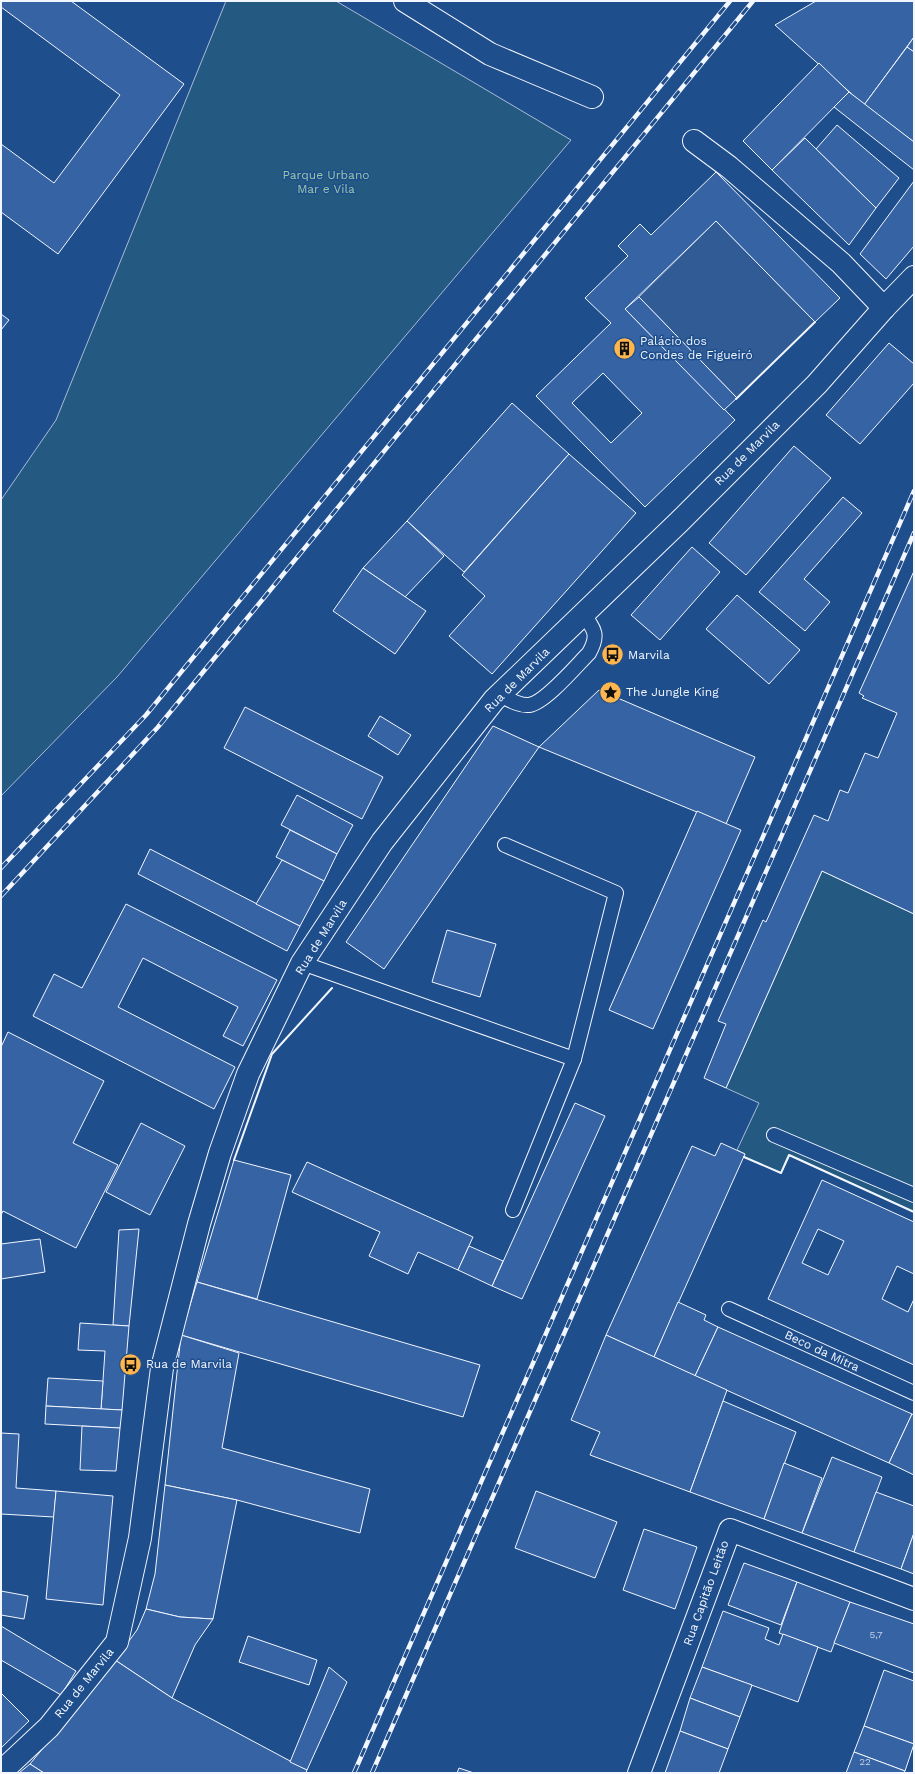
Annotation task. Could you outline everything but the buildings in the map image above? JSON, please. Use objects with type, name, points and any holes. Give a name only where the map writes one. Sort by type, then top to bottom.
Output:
[{"type":"street","points":[[405,1],[490,54],[592,97]]},
{"type":"street","points":[[694,141],[729,167],[841,263],[884,308]]},
{"type":"street","name":"Rua de Marvila","points":[[1,1772],[49,1727],[117,1642],[140,1538],[162,1368],[199,1224],[220,1154],[248,1074],[302,963],[382,842],[500,695],[679,522],[817,384],[884,308],[914,277]]},
{"type":"street","name":"Rua Capitão Leitão","points":[[640,1773],[730,1530],[914,1599]]},
{"type":"lane","points":[[500,695],[528,705],[542,701],[588,653],[595,640],[595,632],[593,627],[583,614]]},
{"type":"lane","points":[[505,845],[616,892],[574,1059],[513,1210]]},
{"type":"lane","points":[[302,963],[574,1059]]},
{"type":"lane","points":[[774,1135],[914,1195]]},
{"type":"lane","name":"Beco da Mitra","points":[[729,1309],[914,1393]]},
{"type":"green space","name":"Parque Urbano Mar e Vila","points":[[226,1],[336,1],[571,140],[117,677],[1,796],[1,500],[56,420]]},
{"type":"green space","points":[[822,871],[914,914],[914,1212],[790,1155],[781,1173],[744,1157],[745,1154],[737,1150],[759,1103],[726,1088]]},
{"type":"shaded area","points":[[716,221],[815,322],[737,398],[639,297]]},
{"type":"railway","points":[[1,868],[146,715],[730,1]]},
{"type":"railway","points":[[1,896],[158,727],[753,1]]},
{"type":"railway","points":[[354,1773],[914,491]]},
{"type":"railway","points":[[372,1773],[914,533]]},
{"type":"wall","points":[[736,399],[815,322]]},
{"type":"wall","points":[[234,1160],[272,1054],[332,988]]},
{"type":"wall","points":[[744,1157],[781,1173],[789,1155],[914,1212]]},
{"type":"place","name":"Palácio dos Condes de Figueiró","points":[[624,348]]},
{"type":"place","name":"Marvila","points":[[613,655]]},
{"type":"place","name":"The Jungle King","points":[[611,692]]},
{"type":"place","name":"Rua de Marvila","points":[[130,1364]]}]
